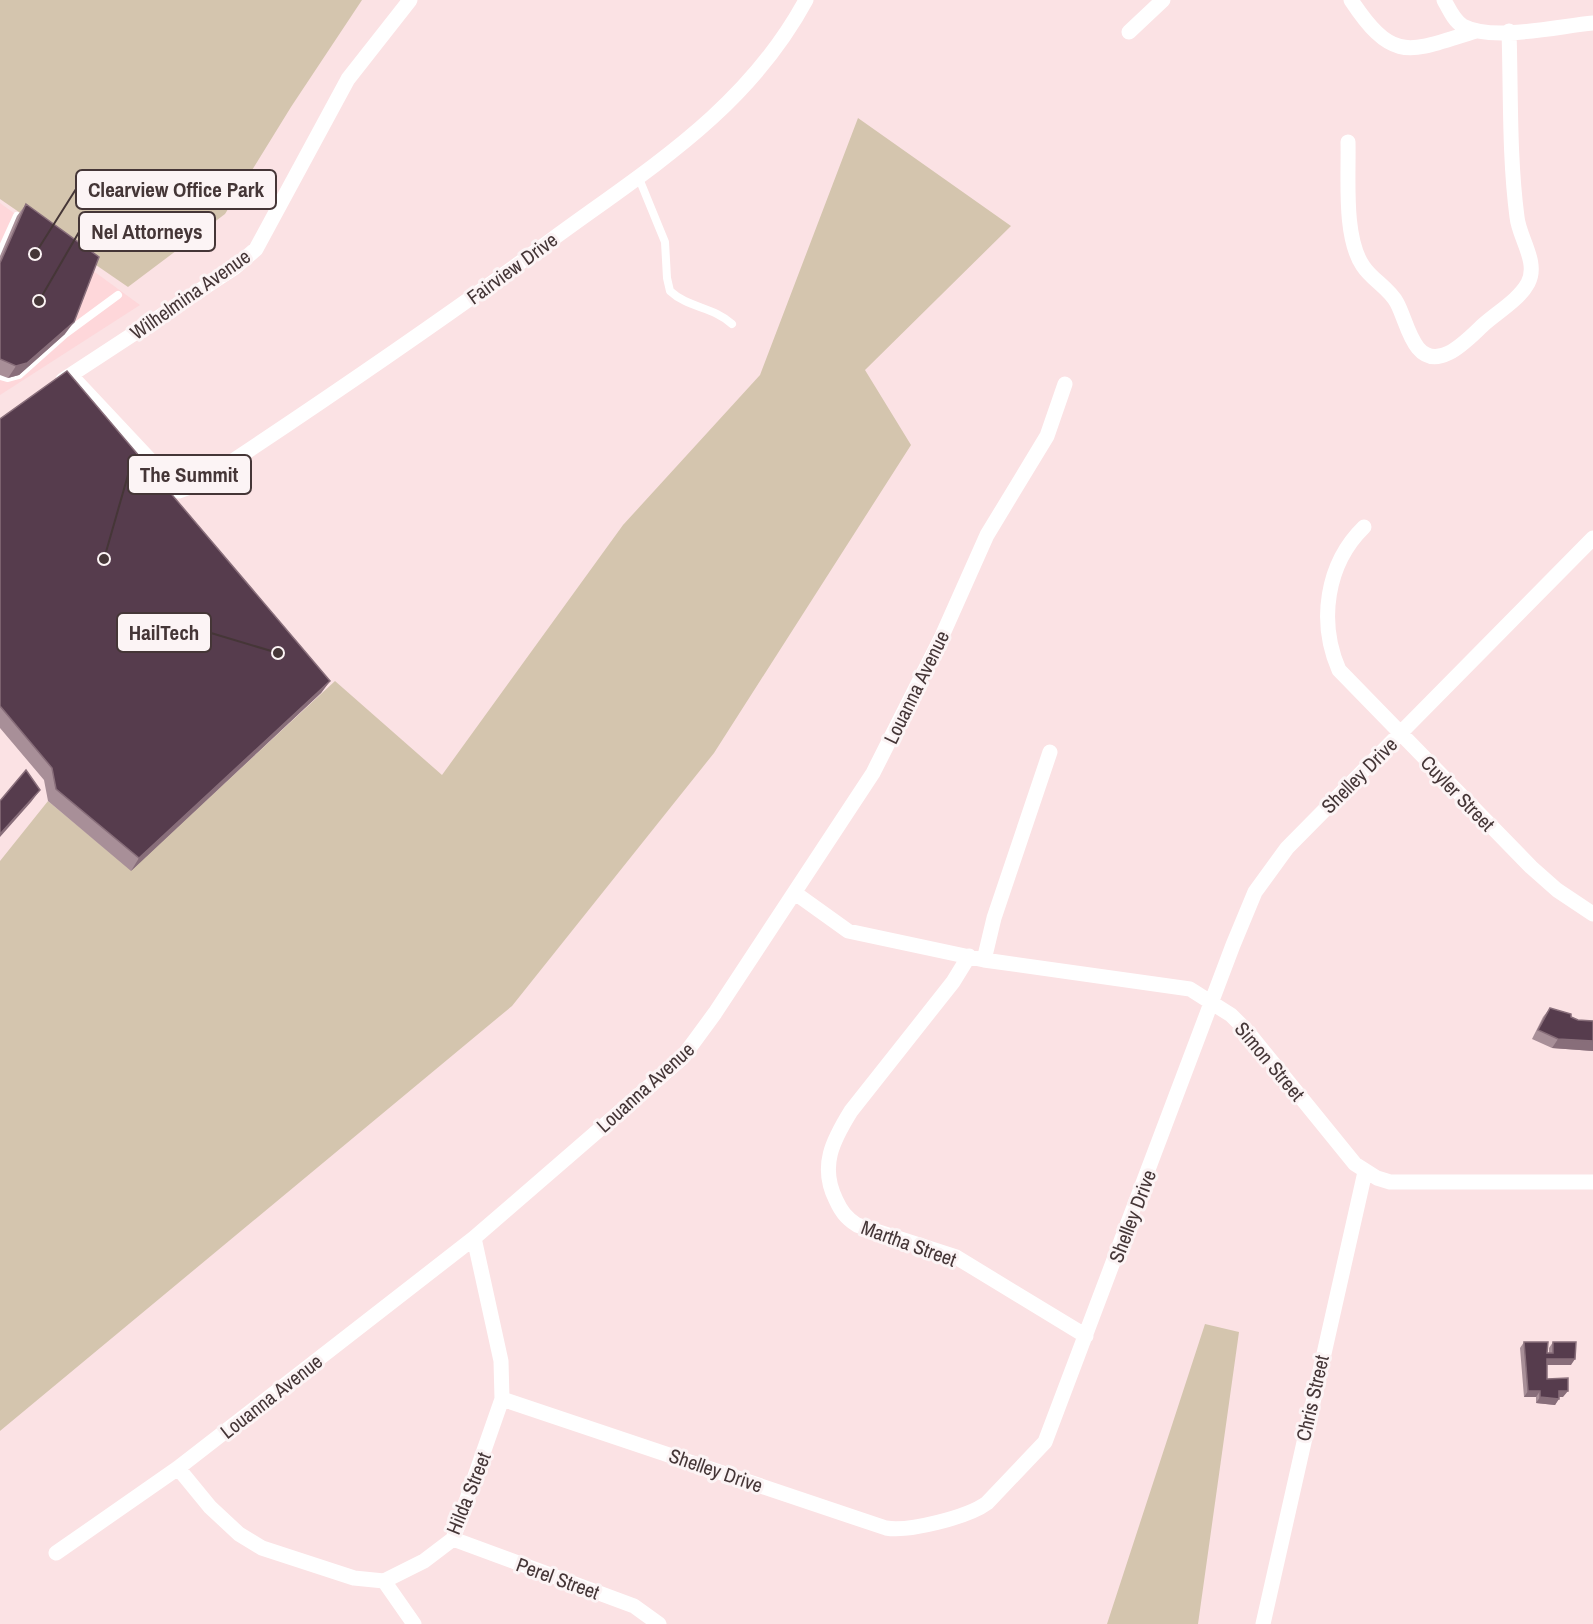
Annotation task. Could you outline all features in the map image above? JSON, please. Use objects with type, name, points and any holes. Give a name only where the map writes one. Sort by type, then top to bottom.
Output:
[{"type":"street","name":"Wilhelmina Avenue","points":[[49,389],[234,268],[256,249],[348,79],[410,0]]},
{"type":"street","name":"Fairview Drive","points":[[164,502],[178,491],[198,484],[294,422],[405,346],[703,128],[760,69],[788,32],[806,0]]},
{"type":"street","points":[[1129,32],[1163,0]]},
{"type":"street","points":[[1351,0],[1378,37],[1407,49],[1422,47],[1476,31],[1509,31],[1593,23]]},
{"type":"street","points":[[1444,0],[1461,25],[1476,31]]},
{"type":"street","points":[[1348,142],[1350,211],[1353,243],[1358,256],[1363,266],[1395,300],[1418,348],[1427,354],[1446,355],[1467,341],[1518,295],[1528,283],[1530,275],[1531,266],[1520,234],[1515,195],[1509,31]]},
{"type":"street","points":[[70,375],[178,491]]},
{"type":"street","name":"Louanna Avenue","points":[[56,1553],[178,1468],[474,1238],[682,1058],[698,1038],[873,774],[942,636],[987,535],[1047,436],[1065,384]]},
{"type":"street","name":"Cuyler Street","points":[[1364,527],[1342,551],[1337,565],[1327,625],[1329,646],[1339,670],[1531,867],[1557,890],[1593,914]]},
{"type":"street","name":"Shelley Drive","points":[[502,1399],[886,1528],[904,1530],[982,1508],[1019,1473],[1045,1442],[1255,892],[1267,873],[1318,816],[1593,538]]},
{"type":"street","points":[[984,960],[994,918],[1050,752]]},
{"type":"street","name":"Simon Street","points":[[795,893],[848,931],[984,960],[1190,989],[1213,1002],[1247,1031],[1350,1158],[1365,1172],[1389,1182],[1593,1182]]},
{"type":"street","name":"Martha Street","points":[[969,956],[953,982],[851,1111],[839,1130],[827,1161],[826,1170],[832,1191],[848,1219],[857,1225],[956,1257],[1086,1336]]},
{"type":"street","name":"Chris Street","points":[[1263,1624],[1365,1172]]},
{"type":"street","name":"Hilda Street","points":[[384,1581],[424,1561],[453,1539],[502,1399],[501,1361],[474,1238]]},
{"type":"street","points":[[178,1468],[210,1507],[239,1534],[262,1548],[354,1578],[384,1581],[414,1624]]},
{"type":"street","name":"Perel Street","points":[[453,1539],[634,1606],[659,1624]]},
{"type":"lane","points":[[638,176],[665,242],[670,291],[693,306],[719,314],[732,324]]},
{"type":"lane","points":[[0,253],[17,216]]},
{"type":"lane","points":[[0,376],[8,378],[19,375],[65,334],[118,296]]},
{"type":"lane","points":[[65,334],[74,312]]},
{"type":"shaded area","points":[[0,0],[362,0],[291,107],[225,214],[128,287],[0,199]]},
{"type":"shaded area","points":[[858,118],[1011,226],[865,370],[911,445],[714,753],[512,1006],[0,1431],[0,861],[48,801],[131,870],[335,681],[442,775],[623,525],[760,375]]},
{"type":"shaded area","points":[[0,203],[140,305],[0,395]]},
{"type":"shaded area","points":[[1205,1324],[1239,1332],[1198,1624],[1107,1624]]},
{"type":"building","points":[[26,204],[99,257],[74,322],[27,363],[16,366],[0,359],[0,263]]},
{"type":"building","points":[[67,371],[330,681],[139,858],[56,789],[52,768],[0,706],[0,419]]},
{"type":"building","points":[[26,770],[40,790],[0,834],[0,801]]},
{"type":"building","points":[[1550,1008],[1571,1014],[1571,1017],[1578,1020],[1593,1021],[1593,1041],[1558,1039],[1538,1030]]},
{"type":"building","points":[[1524,1342],[1548,1342],[1547,1353],[1553,1353],[1553,1342],[1576,1342],[1575,1359],[1547,1359],[1547,1379],[1568,1378],[1568,1391],[1559,1391],[1559,1399],[1540,1397],[1540,1391],[1528,1391]]},
{"type":"place","name":"Clearview Office Park","points":[[35,254]]},
{"type":"place","name":"Nel Attorneys","points":[[39,301]]},
{"type":"place","name":"The Summit","points":[[104,559]]},
{"type":"place","name":"HailTech","points":[[278,653]]}]
